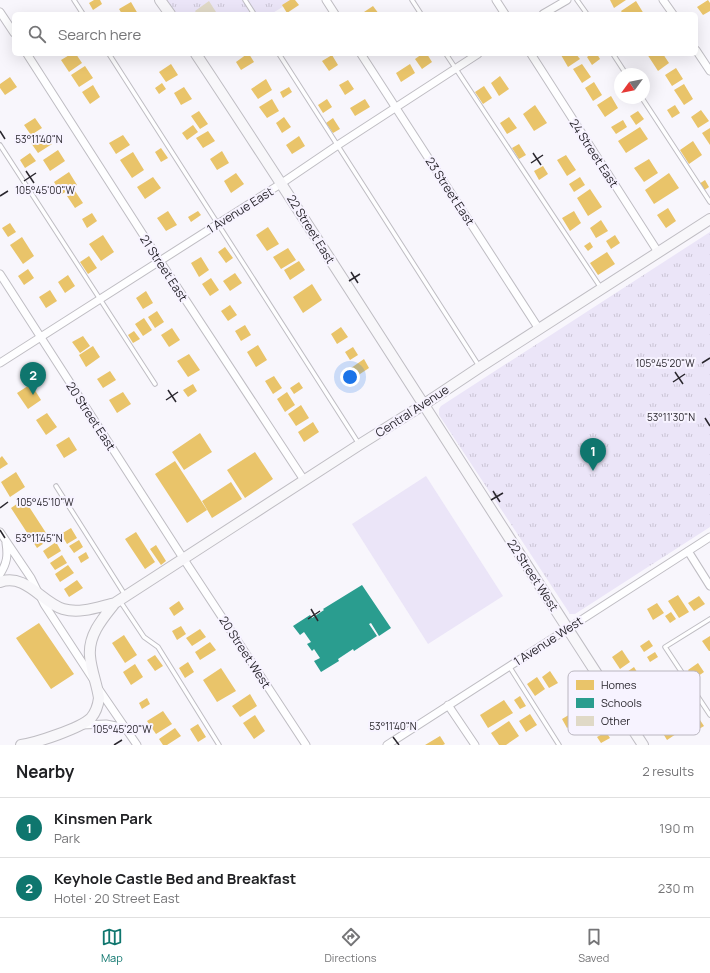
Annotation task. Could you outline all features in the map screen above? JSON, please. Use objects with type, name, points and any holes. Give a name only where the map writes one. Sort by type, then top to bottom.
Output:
[{"type":"street","points":[[160,0],[169,12]]},
{"type":"street","points":[[326,0],[334,12]]},
{"type":"street","points":[[496,0],[504,12]]},
{"type":"street","points":[[546,12],[567,0]]},
{"type":"street","points":[[663,0],[672,12]]},
{"type":"street","points":[[0,12],[12,30]]},
{"type":"street","points":[[698,53],[710,71]]},
{"type":"street","name":"21 Street East","points":[[28,56],[160,262],[304,480]]},
{"type":"street","name":"22 Street East","points":[[197,56],[282,183],[423,405]]},
{"type":"street","name":"23 Street East","points":[[362,56],[539,329]]},
{"type":"street","name":"1 Avenue East","points":[[0,363],[160,262],[475,56]]},
{"type":"street","name":"24 Street East","points":[[532,56],[658,252]]},
{"type":"street","name":"Central Avenue","points":[[26,745],[80,725],[91,718],[98,705],[99,698],[90,656],[90,645],[97,627],[120,600],[710,219]]},
{"type":"street","name":"20 Street East","points":[[0,274],[183,558]]},
{"type":"street","name":"22 Street West","points":[[423,405],[595,671]]},
{"type":"street","points":[[0,532],[31,578],[37,592],[137,745]]},
{"type":"street","name":"1 Avenue West","points":[[389,744],[448,704],[710,537]]},
{"type":"street","points":[[0,574],[7,562],[8,554],[5,541]]},
{"type":"street","points":[[688,551],[710,586]]},
{"type":"street","name":"20 Street West","points":[[183,558],[306,745]]},
{"type":"street","name":"Central Avenue","points":[[0,582],[9,580],[24,583],[51,603],[64,609],[84,610],[120,600]]},
{"type":"street","points":[[448,704],[474,745]]},
{"type":"street","points":[[80,725],[106,724],[126,728]]},
{"type":"street","name":"22 Street West","points":[[637,735],[643,745]]},
{"type":"lane","points":[[74,0],[82,12]]},
{"type":"lane","points":[[245,0],[253,12]]},
{"type":"lane","points":[[412,0],[420,12]]},
{"type":"lane","points":[[577,0],[586,12]]},
{"type":"lane","points":[[110,56],[359,445]]},
{"type":"lane","points":[[281,56],[480,367]]},
{"type":"lane","points":[[447,56],[602,289]]},
{"type":"lane","points":[[614,56],[622,68]]},
{"type":"lane","points":[[646,104],[710,202]]},
{"type":"lane","points":[[0,145],[99,300],[155,384]]},
{"type":"lane","points":[[56,486],[120,600],[144,637],[158,647],[219,745]]},
{"type":"lane","points":[[681,671],[665,647],[710,619]]},
{"type":"lane","points":[[509,666],[559,745]]},
{"type":"lane","points":[[700,700],[710,715]]},
{"type":"green space","points":[[163,0],[294,0],[274,12],[171,12]]},
{"type":"green space","points":[[710,232],[710,527],[575,614],[570,614],[439,415],[439,409],[441,406]]},
{"type":"green space","points":[[426,476],[503,596],[428,644],[352,524]]},
{"type":"building: Homes","points":[[94,0],[100,0],[102,4],[93,10],[89,3]]},
{"type":"building: Homes","points":[[290,0],[295,0],[299,5],[286,12],[282,5]]},
{"type":"building: Homes","points":[[610,0],[626,0],[614,8]]},
{"type":"building: Homes","points":[[708,0],[710,3],[710,11],[703,15],[697,7]]},
{"type":"building: Homes","points":[[636,1],[643,12],[622,12]]},
{"type":"building: Homes","points":[[131,2],[137,12],[121,12],[119,9]]},
{"type":"building: Homes","points":[[373,6],[378,12],[364,12]]},
{"type":"building: Homes","points":[[68,56],[77,56],[82,63],[69,72],[61,60]]},
{"type":"building: Homes","points":[[244,56],[250,56],[254,62],[241,70],[236,62]]},
{"type":"building: Homes","points":[[333,56],[338,65],[329,71],[322,61]]},
{"type":"building: Homes","points":[[419,56],[428,56],[432,62],[422,69],[415,59]]},
{"type":"building: Homes","points":[[562,56],[578,56],[580,59],[568,67]]},
{"type":"building: Homes","points":[[598,56],[600,59],[592,65],[587,57]]},
{"type":"building: Homes","points":[[648,56],[664,56],[669,63],[658,71]]},
{"type":"building: Homes","points":[[171,64],[178,75],[166,82],[159,72]]},
{"type":"building: Homes","points":[[410,64],[415,73],[401,82],[396,73]]},
{"type":"building: Homes","points":[[582,64],[591,77],[582,83],[573,69]]},
{"type":"building: Homes","points":[[85,66],[93,78],[79,87],[71,75]]},
{"type":"building: Homes","points":[[676,68],[683,79],[672,86],[665,75]]},
{"type":"building: Homes","points":[[500,76],[509,89],[499,96],[491,83]]},
{"type":"building: Homes","points":[[10,77],[17,87],[5,95],[0,88],[0,84]]},
{"type":"building: Homes","points":[[266,79],[272,90],[258,99],[251,89]]},
{"type":"building: Homes","points":[[348,80],[354,89],[345,95],[339,85]]},
{"type":"building: Homes","points":[[594,82],[602,95],[593,101],[585,88]]},
{"type":"building: Homes","points":[[162,83],[166,89],[159,94],[155,88]]},
{"type":"building: Homes","points":[[684,84],[693,99],[684,105],[674,90]]},
{"type":"building: Homes","points":[[93,85],[100,97],[90,104],[82,92]]},
{"type":"building: Homes","points":[[484,86],[492,98],[483,104],[475,92]]},
{"type":"building: Homes","points":[[184,87],[192,99],[181,105],[174,93]]},
{"type":"building: Homes","points":[[289,87],[292,92],[283,98],[280,92]]},
{"type":"building: Homes","points":[[611,96],[614,104],[618,108],[605,117],[597,105]]},
{"type":"building: Homes","points":[[272,99],[279,111],[267,118],[259,107]]},
{"type":"building: Homes","points":[[327,99],[332,107],[323,113],[318,105]]},
{"type":"building: Homes","points":[[365,99],[370,107],[355,116],[350,108]]},
{"type":"building: Homes","points":[[535,105],[547,123],[534,131],[523,114]]},
{"type":"building: Homes","points":[[675,105],[680,113],[672,118],[667,110]]},
{"type":"building: Homes","points":[[701,110],[709,121],[698,128],[691,117]]},
{"type":"building: Homes","points":[[199,111],[208,124],[200,129],[191,116]]},
{"type":"building: Homes","points":[[638,111],[644,119],[636,125],[630,116]]},
{"type":"building: Homes","points":[[284,117],[291,127],[282,133],[276,123]]},
{"type":"building: Homes","points":[[509,117],[517,128],[507,134],[500,123]]},
{"type":"building: Homes","points":[[35,118],[42,128],[31,135],[24,125]]},
{"type":"building: Homes","points":[[333,118],[340,129],[333,133],[326,123]]},
{"type":"building: Homes","points":[[623,120],[627,127],[616,134],[611,127]]},
{"type":"building: Homes","points":[[193,125],[198,132],[187,140],[182,133]]},
{"type":"building: Homes","points":[[640,127],[648,139],[626,153],[618,141]]},
{"type":"building: Homes","points":[[710,128],[710,145],[702,133]]},
{"type":"building: Homes","points":[[208,131],[215,141],[203,148],[196,138]]},
{"type":"building: Homes","points":[[45,134],[52,144],[38,153],[31,143]]},
{"type":"building: Homes","points":[[123,135],[130,145],[116,154],[109,143]]},
{"type":"building: Homes","points":[[299,136],[305,146],[292,154],[286,145]]},
{"type":"building: Homes","points":[[693,141],[702,155],[689,164],[680,150]]},
{"type":"building: Homes","points":[[519,144],[526,155],[519,159],[512,148]]},
{"type":"building: Homes","points":[[161,148],[168,158],[161,162],[155,152]]},
{"type":"building: Homes","points":[[58,150],[65,161],[50,171],[43,160]]},
{"type":"building: Homes","points":[[222,151],[229,163],[217,170],[210,159]]},
{"type":"building: Homes","points":[[133,152],[144,170],[132,178],[120,160]]},
{"type":"building: Homes","points":[[30,153],[36,161],[25,168],[20,160]]},
{"type":"building: Homes","points":[[566,155],[576,170],[567,176],[557,160]]},
{"type":"building: Homes","points":[[649,159],[658,173],[644,182],[634,168]]},
{"type":"building: Homes","points":[[543,166],[548,174],[539,180],[534,171]]},
{"type":"building: Homes","points":[[69,172],[77,185],[62,194],[54,182]]},
{"type":"building: Homes","points":[[236,173],[244,184],[231,193],[224,181]]},
{"type":"building: Homes","points":[[669,173],[679,188],[654,204],[645,190]]},
{"type":"building: Homes","points":[[153,177],[161,188],[145,199],[137,187]]},
{"type":"building: Homes","points":[[580,177],[585,185],[574,192],[569,184]]},
{"type":"building: Homes","points":[[705,180],[709,187],[703,191],[699,184]]},
{"type":"building: Homes","points":[[590,189],[602,207],[588,216],[577,198]]},
{"type":"building: Homes","points":[[75,191],[83,203],[75,208],[67,196]]},
{"type":"building: Homes","points":[[668,208],[676,221],[666,228],[657,215]]},
{"type":"building: Homes","points":[[168,211],[177,225],[166,231],[157,218]]},
{"type":"building: Homes","points":[[198,211],[201,215],[191,222],[188,217]]},
{"type":"building: Homes","points":[[574,211],[581,223],[570,231],[562,218]]},
{"type":"building: Homes","points":[[92,213],[97,221],[87,228],[82,219]]},
{"type":"building: Homes","points":[[601,220],[608,231],[596,238],[590,228]]},
{"type":"building: Homes","points":[[10,223],[16,232],[8,237],[2,228]]},
{"type":"building: Homes","points":[[268,227],[279,244],[267,251],[256,235]]},
{"type":"building: Homes","points":[[103,235],[114,252],[101,261],[89,244]]},
{"type":"building: Homes","points":[[615,235],[620,243],[611,249],[606,241]]},
{"type":"building: Homes","points":[[22,237],[34,256],[23,264],[10,245]]},
{"type":"building: Homes","points":[[590,242],[593,247],[588,251],[584,246]]},
{"type":"building: Homes","points":[[225,247],[233,258],[226,263],[218,252]]},
{"type":"building: Homes","points":[[288,248],[296,260],[281,269],[273,257]]},
{"type":"building: Homes","points":[[607,252],[615,264],[598,275],[590,263]]},
{"type":"building: Homes","points":[[89,256],[97,268],[88,274],[80,262]]},
{"type":"building: Homes","points":[[201,257],[209,270],[199,277],[191,263]]},
{"type":"building: Homes","points":[[299,261],[305,270],[290,280],[284,270]]},
{"type":"building: Homes","points":[[28,269],[34,278],[24,285],[18,276]]},
{"type":"building: Homes","points":[[235,273],[242,283],[230,291],[223,281]]},
{"type":"building: Homes","points":[[68,275],[75,286],[65,293],[58,282]]},
{"type":"building: Homes","points":[[211,278],[219,290],[210,296],[202,284]]},
{"type":"building: Homes","points":[[312,284],[322,300],[303,313],[293,297]]},
{"type":"building: Homes","points":[[50,290],[57,301],[46,308],[39,297]]},
{"type":"building: Homes","points":[[146,291],[153,303],[143,309],[136,298]]},
{"type":"building: Homes","points":[[230,305],[237,315],[228,321],[221,311]]},
{"type":"building: Homes","points":[[157,311],[164,322],[155,328],[148,317]]},
{"type":"building: Homes","points":[[144,318],[152,330],[143,336],[135,324]]},
{"type":"building: Homes","points":[[245,325],[251,335],[241,341],[235,331]]},
{"type":"building: Homes","points":[[341,327],[348,337],[337,344],[331,334]]},
{"type":"building: Homes","points":[[172,328],[180,340],[169,347],[161,335]]},
{"type":"building: Homes","points":[[134,331],[140,339],[133,343],[128,335]]},
{"type":"building: Homes","points":[[83,336],[90,346],[80,353],[72,342]]},
{"type":"building: Homes","points":[[258,345],[267,360],[256,367],[247,352]]},
{"type":"building: Homes","points":[[93,346],[100,357],[86,367],[79,355]]},
{"type":"building: Homes","points":[[353,347],[358,355],[350,360],[345,352]]},
{"type":"building: Homes","points":[[189,354],[200,370],[188,377],[177,361]]},
{"type":"building: Homes","points":[[364,359],[369,368],[357,376],[351,368]]},
{"type":"building: Homes","points":[[110,371],[116,380],[103,388],[97,379]]},
{"type":"building: Homes","points":[[274,376],[282,388],[273,394],[265,381]]},
{"type":"building: Homes","points":[[299,382],[303,388],[294,394],[290,388]]},
{"type":"building: Homes","points":[[31,384],[41,400],[28,409],[17,393]]},
{"type":"building: Homes","points":[[193,384],[197,391],[188,397],[183,390]]},
{"type":"building: Homes","points":[[123,392],[131,404],[117,413],[109,400]]},
{"type":"building: Homes","points":[[287,392],[295,405],[285,412],[277,399]]},
{"type":"building: Homes","points":[[301,405],[309,418],[296,426],[288,414]]},
{"type":"building: Homes","points":[[47,413],[57,427],[46,435],[36,420]]},
{"type":"building: Homes","points":[[313,422],[319,432],[304,442],[298,432]]},
{"type":"building: Homes","points":[[200,433],[212,452],[184,470],[172,452]]},
{"type":"building: Homes","points":[[69,437],[77,450],[64,458],[56,445]]},
{"type":"building: Homes","points":[[255,452],[273,479],[245,498],[227,470]]},
{"type":"building: Homes","points":[[2,456],[8,464],[0,469],[0,458]]},
{"type":"building: Homes","points":[[175,461],[207,510],[187,523],[155,474]]},
{"type":"building: Homes","points":[[16,472],[25,487],[10,497],[1,482]]},
{"type":"building: Homes","points":[[231,482],[242,499],[212,518],[202,501]]},
{"type":"building: Homes","points":[[24,499],[50,539],[37,548],[11,508]]},
{"type":"building: Homes","points":[[71,528],[77,538],[67,544],[61,534]]},
{"type":"building: Homes","points":[[136,532],[155,562],[145,569],[125,539]]},
{"type":"building: Homes","points":[[79,540],[83,547],[74,553],[69,546]]},
{"type":"building: Homes","points":[[56,542],[61,551],[48,559],[43,551]]},
{"type":"building: Homes","points":[[156,545],[166,561],[161,565],[150,549]]},
{"type":"building: Homes","points":[[86,552],[89,558],[81,563],[78,557]]},
{"type":"building: Homes","points":[[62,555],[67,563],[55,570],[50,563]]},
{"type":"building: Homes","points":[[68,565],[74,573],[60,582],[55,574]]},
{"type":"building: Homes","points":[[77,580],[83,588],[69,597],[64,589]]},
{"type":"building: Homes","points":[[678,595],[689,612],[679,618],[668,601]]},
{"type":"building: Homes","points":[[699,596],[705,604],[694,611],[688,603]]},
{"type":"building: Homes","points":[[179,601],[184,609],[174,616],[169,608]]},
{"type":"building: Homes","points":[[657,603],[664,613],[653,620],[647,609]]},
{"type":"building: Homes","points":[[671,612],[676,619],[670,623],[665,616]]},
{"type":"building: Homes","points":[[39,623],[74,674],[51,689],[16,638]]},
{"type":"building: Homes","points":[[181,626],[186,634],[177,640],[172,631]]},
{"type":"building: Homes","points":[[200,629],[206,637],[192,646],[186,638]]},
{"type":"building: Homes","points":[[124,635],[137,655],[125,663],[112,643]]},
{"type":"building: Homes","points":[[710,636],[710,651],[709,651],[702,641]]},
{"type":"building: Homes","points":[[649,640],[653,646],[644,652],[640,646]]},
{"type":"building: Homes","points":[[210,642],[216,650],[200,660],[195,652]]},
{"type":"building: Homes","points":[[622,650],[630,662],[620,669],[612,657]]},
{"type":"building: Homes","points":[[655,652],[658,657],[650,662],[647,657]]},
{"type":"building: Homes","points":[[155,655],[163,666],[155,671],[147,660]]},
{"type":"building: Homes","points":[[188,662],[194,672],[185,678],[179,668]]},
{"type":"building: Homes","points":[[698,663],[704,672],[700,675],[700,671],[688,670]]},
{"type":"building: Homes","points":[[135,664],[143,677],[131,685],[123,672]]},
{"type":"building: Homes","points":[[634,667],[636,671],[628,671]]},
{"type":"building: Homes","points":[[221,668],[236,691],[217,702],[203,680]]},
{"type":"building: Homes","points":[[550,671],[558,683],[549,688],[542,677]]},
{"type":"building: Homes","points":[[537,677],[545,689],[535,696],[527,684]]},
{"type":"building: Homes","points":[[250,694],[257,706],[240,717],[232,706]]},
{"type":"building: Homes","points":[[520,696],[526,706],[520,709],[514,700]]},
{"type":"building: Homes","points":[[147,698],[150,704],[142,709],[139,703]]},
{"type":"building: Homes","points":[[504,700],[513,713],[488,728],[480,715]]},
{"type":"building: Homes","points":[[163,711],[172,724],[156,734],[147,721]]},
{"type":"building: Homes","points":[[530,714],[537,725],[526,732],[519,721]]},
{"type":"building: Homes","points":[[255,715],[265,731],[254,739],[243,723]]},
{"type":"building: Homes","points":[[568,715],[567,728],[562,719]]},
{"type":"building: Homes","points":[[700,720],[704,726],[700,728]]},
{"type":"building: Homes","points":[[509,721],[519,736],[506,745],[499,745],[491,733]]},
{"type":"building: Homes","points":[[198,724],[206,737],[198,742],[190,729]]},
{"type":"building: Homes","points":[[175,728],[181,736],[167,745],[163,745],[159,739]]},
{"type":"building: Homes","points":[[601,735],[608,735],[610,738],[601,743],[597,737]]},
{"type":"building: Homes","points":[[664,735],[674,735],[667,740]]},
{"type":"building: Homes","points":[[440,736],[445,744],[425,745]]},
{"type":"building: Schools","points":[[362,585],[391,628],[379,636],[371,623],[369,624],[377,636],[354,651],[353,649],[338,659],[339,661],[321,672],[314,661],[320,658],[314,649],[312,651],[307,644],[311,642],[304,632],[300,635],[293,626],[310,615],[312,618],[324,610],[323,609]]},
{"type":"building: Other","points":[[209,1],[216,12],[196,12]]},
{"type":"place","name":"Keyhole Castle Bed and Breakfast","points":[[33,395]]},
{"type":"place","name":"Kinsmen Park","points":[[593,471]]}]
